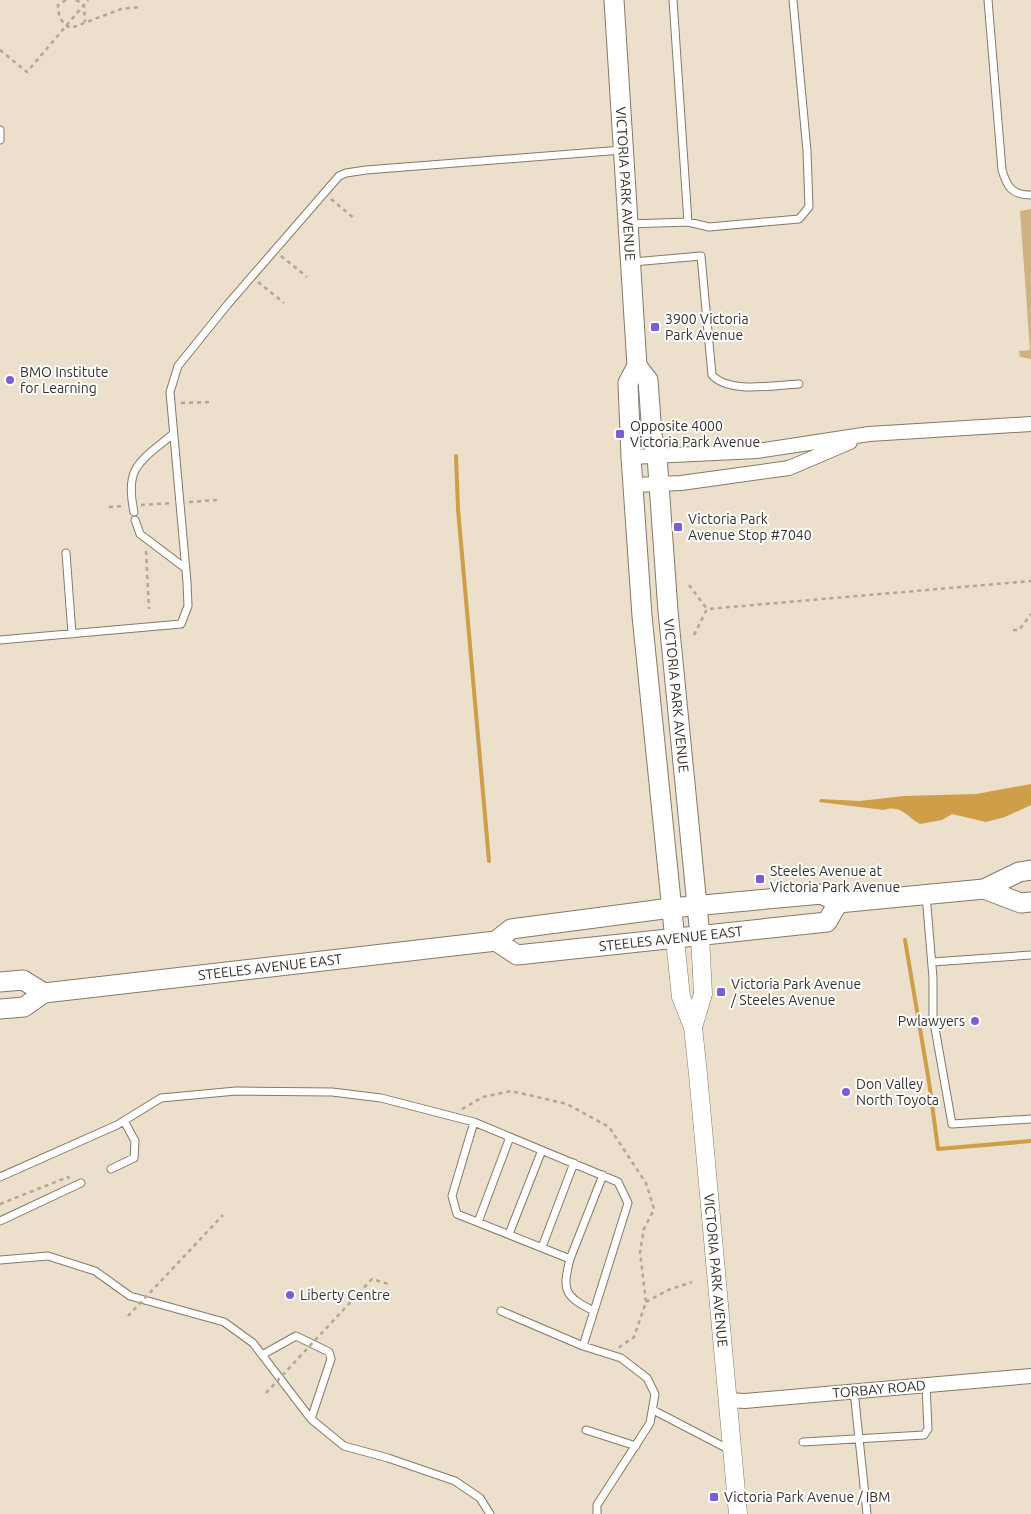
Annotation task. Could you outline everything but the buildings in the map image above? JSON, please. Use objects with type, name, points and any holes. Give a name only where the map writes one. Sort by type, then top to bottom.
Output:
[{"type":"main road","name":"VICTORIA PARK AVENUE","points":[[614,0],[637,366],[628,383],[631,457],[642,616],[675,940]]},
{"type":"main road","name":"VICTORIA PARK AVENUE","points":[[637,366],[648,380],[652,435],[657,456],[668,611],[700,936]]},
{"type":"main road","name":"STEELES AVENUE EAST","points":[[0,1009],[24,1006],[44,993],[496,941],[511,929],[671,908],[822,894],[838,903],[984,889],[1019,872],[1031,870]]},
{"type":"main road","name":"STEELES AVENUE EAST","points":[[984,889],[1021,902],[1031,902]]},
{"type":"main road","name":"STEELES AVENUE EAST","points":[[496,941],[517,955],[675,940],[827,922],[838,903]]},
{"type":"main road","points":[[0,982],[24,980],[44,993]]},
{"type":"street","points":[[631,457],[700,456],[757,451],[869,434],[1031,424]]},
{"type":"street","points":[[634,485],[659,484],[789,468],[869,434]]},
{"type":"street","name":"VICTORIA PARK AVENUE","points":[[693,1027],[703,994],[700,936]]},
{"type":"street","name":"VICTORIA PARK AVENUE","points":[[675,940],[681,997],[693,1027],[708,1167],[738,1514]]},
{"type":"street","name":"TORBAY ROAD","points":[[727,1400],[1031,1376]]},
{"type":"lane","points":[[673,0],[688,222]]},
{"type":"lane","points":[[628,224],[688,222],[709,226],[799,219],[809,207],[807,151],[793,0]]},
{"type":"lane","points":[[988,0],[1002,170],[1006,186],[1013,192],[1031,195]]},
{"type":"lane","points":[[0,130],[0,140]]},
{"type":"lane","points":[[0,640],[181,624],[188,606],[170,392],[178,366],[228,304],[340,176],[346,173],[366,170],[623,150]]},
{"type":"lane","points":[[632,263],[701,256],[712,375],[718,382],[734,387],[799,384]]},
{"type":"lane","points":[[173,434],[140,462],[131,475],[134,513],[140,534],[185,568]]},
{"type":"lane","points":[[66,553],[72,634]]},
{"type":"lane","points":[[926,894],[932,962],[932,1017],[952,1124],[1031,1119]]},
{"type":"lane","points":[[932,962],[1031,956]]},
{"type":"lane","points":[[0,1177],[124,1121],[161,1098],[236,1092],[313,1092],[381,1098],[474,1122],[618,1182],[628,1203],[583,1346]]},
{"type":"lane","points":[[111,1169],[134,1158],[135,1141],[124,1121]]},
{"type":"lane","points":[[474,1122],[452,1196],[457,1214],[570,1259]]},
{"type":"lane","points":[[478,1222],[510,1137]]},
{"type":"lane","points":[[509,1234],[542,1150]]},
{"type":"lane","points":[[542,1247],[574,1164]]},
{"type":"lane","points":[[594,1311],[573,1300],[564,1282],[570,1259],[603,1175]]},
{"type":"lane","points":[[0,1221],[82,1183]]},
{"type":"lane","points":[[0,1260],[48,1256],[95,1271],[130,1296],[224,1322],[253,1343],[311,1420],[344,1446],[388,1458],[455,1481],[480,1498],[490,1514]]},
{"type":"lane","points":[[501,1310],[583,1346],[621,1358],[647,1378],[655,1394],[650,1423],[597,1505],[597,1514]]},
{"type":"lane","points":[[262,1355],[296,1336],[329,1352],[331,1359],[311,1420]]},
{"type":"lane","points":[[803,1442],[924,1435],[928,1429],[926,1385]]},
{"type":"lane","points":[[854,1391],[861,1440],[867,1514]]},
{"type":"lane","points":[[652,1410],[732,1451]]},
{"type":"lane","points":[[586,1430],[636,1446]]},
{"type":"path","points":[[66,0],[58,5],[58,15],[66,26],[71,28],[121,9],[141,7]]},
{"type":"path","points":[[76,0],[84,5]]},
{"type":"path","points":[[0,50],[27,72],[88,0]]},
{"type":"path","points":[[84,5],[85,22]]},
{"type":"path","points":[[330,198],[355,219]]},
{"type":"path","points":[[280,255],[306,276]]},
{"type":"path","points":[[257,281],[284,303]]},
{"type":"path","points":[[181,403],[210,402]]},
{"type":"path","points":[[109,508],[134,513]]},
{"type":"path","points":[[147,550],[145,554],[149,609]]},
{"type":"path","points":[[707,609],[1031,581]]},
{"type":"path","points":[[689,585],[707,609]]},
{"type":"path","points":[[694,635],[707,609]]},
{"type":"path","points":[[1013,630],[1019,630],[1031,614]]},
{"type":"path","points":[[0,1204],[68,1177],[74,1186]]},
{"type":"path","points":[[128,1316],[223,1215]]},
{"type":"path","points":[[266,1393],[372,1278],[388,1284]]},
{"type":"path","points":[[646,1302],[668,1290],[692,1282]]},
{"type":"shaded area","points":[[1031,209],[1031,359],[1020,357],[1019,351],[1030,350],[1020,211]]},
{"type":"shaded area","points":[[1031,784],[1031,805],[1005,817],[986,822],[952,814],[942,820],[920,824],[904,812],[895,809],[884,810],[819,802],[820,799],[860,801],[904,796],[976,794]]},
{"type":"waterway","points":[[456,456],[458,509],[489,861]]},
{"type":"waterway","points":[[905,940],[929,1082],[938,1149],[1031,1141]]},
{"type":"place","name":"3900 Victoria Park Avenue","points":[[655,327]]},
{"type":"place","name":"BMO Institute for Learning","points":[[10,380]]},
{"type":"place","name":"Opposite 4000 Victoria Park Avenue","points":[[620,434]]},
{"type":"place","name":"Victoria Park Avenue Stop #7040","points":[[678,527]]},
{"type":"place","name":"Steeles Avenue at Victoria Park Avenue","points":[[760,879]]},
{"type":"place","name":"Victoria Park Avenue / Steeles Avenue","points":[[721,992]]},
{"type":"place","name":"Pwlawyers","points":[[975,1021]]},
{"type":"place","name":"Don Valley North Toyota","points":[[846,1092]]},
{"type":"place","name":"Liberty Centre","points":[[290,1295]]},
{"type":"place","name":"Victoria Park Avenue / IBM","points":[[714,1497]]}]
